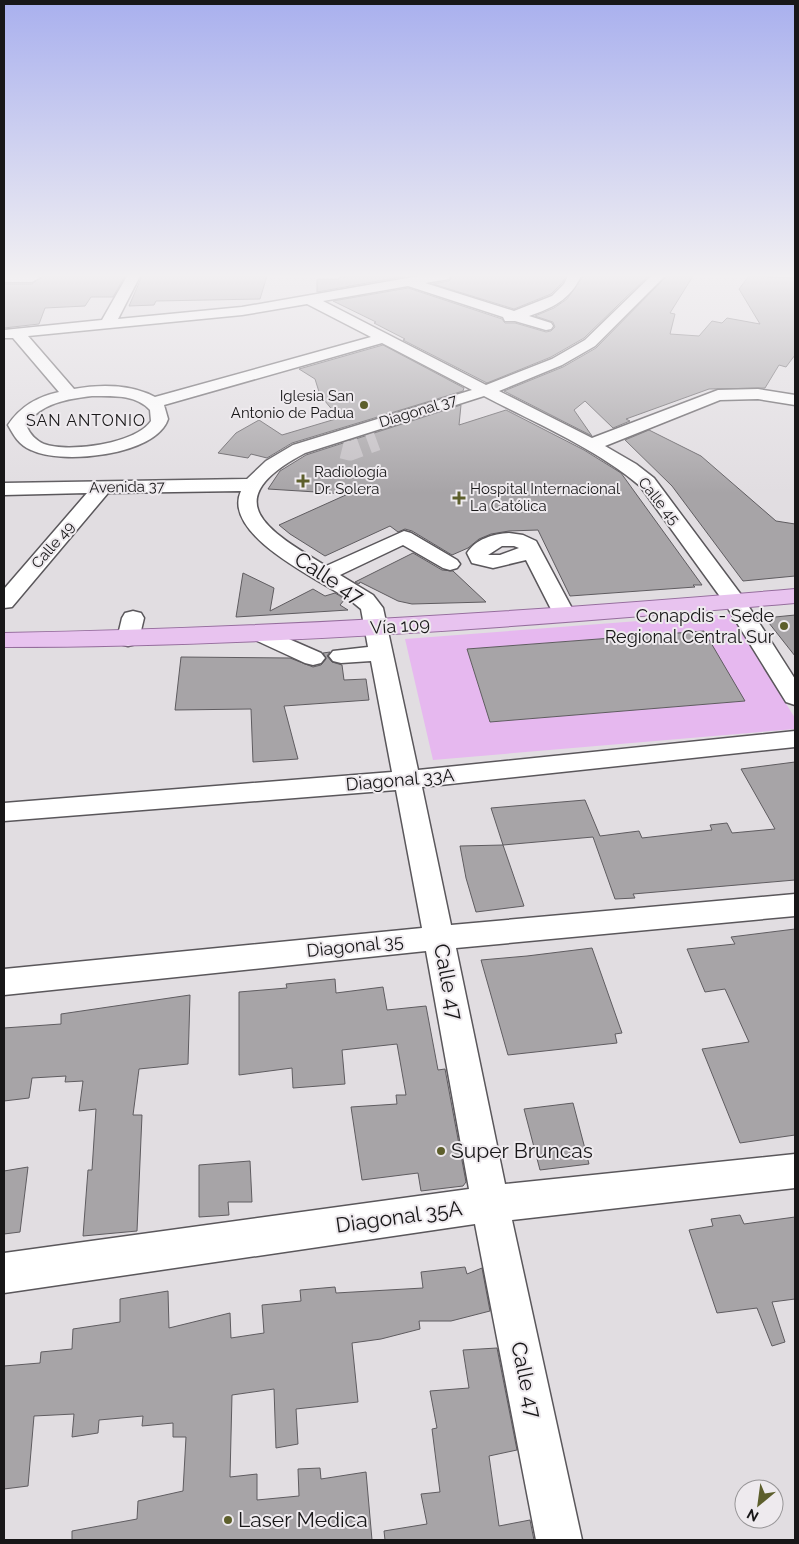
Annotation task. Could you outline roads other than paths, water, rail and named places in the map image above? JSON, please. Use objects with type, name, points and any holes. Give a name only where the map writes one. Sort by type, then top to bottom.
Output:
[{"type":"main road","name":"Vía 109","points":[[4,640],[130,628],[375,637],[564,614],[795,596]]},
{"type":"street","points":[[24,348],[70,394]]},
{"type":"street","points":[[153,402],[348,348]]},
{"type":"street","name":"Calle 45","points":[[403,348],[591,445],[630,468],[647,482],[734,602],[795,697]]},
{"type":"street","name":"Diagonal 37","points":[[251,485],[267,469],[290,453],[485,391],[557,362],[581,348]]},
{"type":"street","points":[[111,391],[143,397],[153,402],[160,411],[160,421],[152,431],[137,440],[116,447],[92,451],[46,449],[29,443],[19,435],[17,425],[22,415],[34,406],[70,394],[111,391]]},
{"type":"street","points":[[591,445],[718,395],[771,395],[795,400]]},
{"type":"street","points":[[364,428],[380,438],[377,441]]},
{"type":"street","points":[[326,440],[342,450]]},
{"type":"street","name":"Avenida 37","points":[[4,489],[251,485]]},
{"type":"street","name":"Calle 47","points":[[251,485],[247,503],[248,511],[250,518],[264,535],[370,604],[375,637],[439,938],[490,1204],[559,1540]]},
{"type":"street","name":"Calle 49","points":[[4,602],[102,488]]},
{"type":"street","points":[[333,579],[412,541],[450,564]]},
{"type":"street","points":[[532,550],[564,614]]},
{"type":"street","points":[[259,634],[313,658]]},
{"type":"street","name":"Diagonal 33A","points":[[4,812],[406,780],[795,740]]},
{"type":"street","name":"Diagonal 35","points":[[4,982],[439,938],[795,905]]},
{"type":"street","name":"Diagonal 35A","points":[[4,1273],[490,1204],[795,1171]]},
{"type":"tunnel","points":[[342,449],[350,451],[377,441]]},
{"type":"place","name":"Iglesia San Antonio de Padua","points":[[364,405]]},
{"type":"place","name":"Radiología Dr. Solera","points":[[303,481]]},
{"type":"place","name":"Hospital Internacional La Católica","points":[[459,498]]},
{"type":"place","name":"Conapdis - Sede Regional Central Sur","points":[[784,626]]},
{"type":"place","name":"Super Bruncas","points":[[441,1151]]},
{"type":"place","name":"Laser Medica","points":[[228,1520]]},
{"type":"district","name":"SAN ANTONIO","points":[[86,420]]}]
